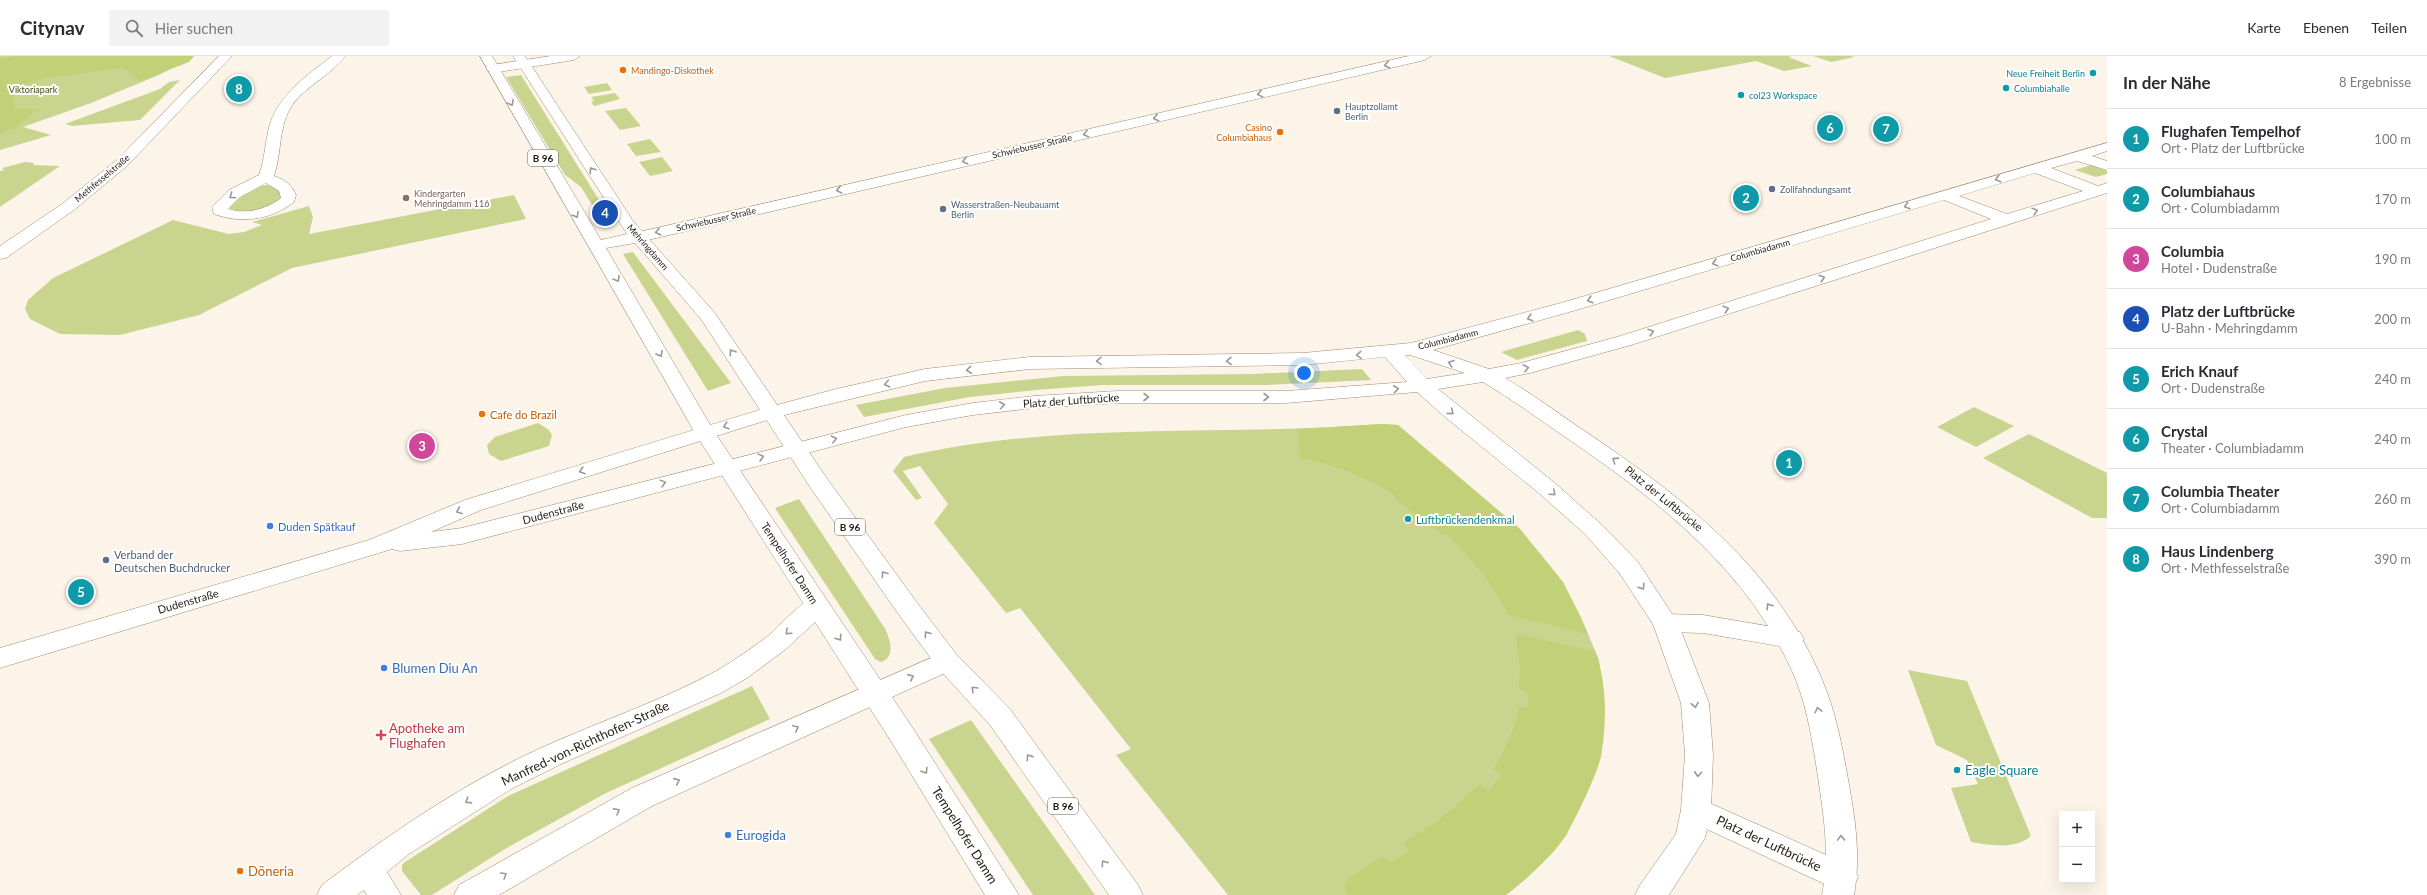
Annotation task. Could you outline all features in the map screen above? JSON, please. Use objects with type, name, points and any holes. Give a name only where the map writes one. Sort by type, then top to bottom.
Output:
[{"type":"main road","name":"Methfesselstraße","points":[[0,254],[68,207],[122,163],[226,56]]},
{"type":"main road","points":[[266,178],[272,162],[277,123],[286,104],[339,56]]},
{"type":"main road","points":[[489,62],[574,56]]},
{"type":"main road","name":"Schwiebusser Straße","points":[[598,245],[639,237],[1425,56]]},
{"type":"main road","name":"Mehringdamm","points":[[521,60],[627,224],[708,316],[773,412]]},
{"type":"main road","name":"B 96","points":[[489,62],[585,230],[598,245],[706,432]]},
{"type":"main road","name":"Columbiadamm","points":[[1411,348],[1567,307],[2107,147]]},
{"type":"main road","points":[[2077,156],[2107,166]]},
{"type":"main road","points":[[2036,168],[2103,190]]},
{"type":"main road","points":[[1488,376],[1624,341],[2103,190]]},
{"type":"main road","points":[[1944,195],[2007,220]]},
{"type":"main road","points":[[706,432],[836,395],[925,375],[1030,364],[1303,359],[1391,352],[1411,348]]},
{"type":"main road","name":"Platz der Luftbrücke","points":[[1411,348],[1488,376],[1632,471],[1703,529],[1734,560],[1763,596],[1791,639],[1810,682],[1830,761],[1841,824],[1840,886],[1696,810]]},
{"type":"main road","points":[[1391,352],[1422,386],[1452,413],[1548,489],[1594,530],[1629,568],[1665,623],[1695,703],[1699,755],[1696,810],[1690,838],[1651,895]]},
{"type":"main road","name":"Platz der Luftbrücke","points":[[727,466],[906,420],[1034,402],[1118,397],[1286,397],[1355,393],[1422,386],[1488,376]]},
{"type":"main road","name":"B 96","points":[[773,412],[796,448],[947,661],[1000,717],[1127,895]]},
{"type":"main road","name":"Tempelhofer Damm","points":[[706,432],[817,606],[875,693],[1003,895]]},
{"type":"main road","name":"Dudenstraße","points":[[0,658],[377,546],[473,505],[706,432]]},
{"type":"main road","name":"Dudenstraße","points":[[377,546],[462,536],[727,466]]},
{"type":"main road","name":"Manfred-von-Richthofen-Straße","points":[[333,895],[398,845],[501,781],[551,756],[711,686],[738,671],[776,642],[817,606]]},
{"type":"main road","points":[[1665,623],[1704,624],[1791,639]]},
{"type":"main road","points":[[470,895],[642,797],[947,661]]},
{"type":"main road","points":[[366,869],[385,895]]},
{"type":"green space","name":"Viktoriapark","points":[[0,56],[195,56],[159,75],[91,103],[23,127],[51,135],[0,150]]},
{"type":"green space","points":[[14,56],[194,56],[189,62],[140,81],[123,68],[46,78],[13,89],[15,109],[40,109],[14,128],[0,134],[0,59]]},
{"type":"green space","points":[[1609,56],[1793,56],[1788,57],[1812,66],[1784,71],[1756,61],[1665,78]]},
{"type":"green space","points":[[1813,56],[1851,56],[1855,57],[1831,62]]},
{"type":"green space","points":[[521,75],[614,224],[605,226],[581,187],[565,175],[506,77]]},
{"type":"green space","points":[[180,80],[140,120],[72,126],[65,124],[160,89],[169,82]]},
{"type":"green space","points":[[607,83],[612,90],[589,94],[584,87]]},
{"type":"green space","points":[[615,93],[620,99],[594,106],[591,102],[594,101],[591,97]]},
{"type":"green space","points":[[626,108],[641,126],[620,130],[605,111]]},
{"type":"green space","points":[[650,139],[661,152],[636,156],[627,144]]},
{"type":"green space","points":[[662,157],[673,171],[650,176],[639,162]]},
{"type":"green space","points":[[25,162],[34,163],[33,165],[60,166],[0,207],[0,171],[4,170],[2,168]]},
{"type":"green space","points":[[2091,165],[2107,171],[2107,174],[2096,177],[2075,170]]},
{"type":"green space","points":[[258,186],[275,186],[282,195],[280,200],[267,207],[250,211],[234,210],[229,208],[229,204]]},
{"type":"green space","points":[[514,195],[526,219],[292,268],[199,315],[120,335],[60,334],[30,319],[25,309],[28,300],[53,278],[173,220],[229,234],[244,232],[262,225],[252,222],[309,206],[313,217],[309,234]]},
{"type":"green space","points":[[633,252],[731,383],[708,391],[623,254]]},
{"type":"green space","points":[[1578,330],[1585,334],[1587,341],[1517,360],[1501,352]]},
{"type":"green space","points":[[1362,369],[1371,380],[1267,385],[1103,385],[970,397],[864,417],[856,405],[945,388],[1063,376],[1252,374]]},
{"type":"green space","points":[[1974,407],[2014,426],[1976,447],[1937,427]]},
{"type":"green space","points":[[538,423],[549,430],[552,435],[549,446],[501,461],[489,454],[487,445],[495,437]]},
{"type":"green space","points":[[1381,424],[1398,425],[1520,529],[1563,582],[1581,617],[1599,660],[1605,706],[1601,757],[1566,836],[1526,879],[1506,895],[1228,895],[1116,755],[1131,749],[1020,608],[1006,613],[934,523],[948,504],[920,466],[903,471],[922,498],[916,500],[893,471],[904,457],[963,445],[1022,438],[1141,432],[1321,428]]},
{"type":"green space","points":[[1381,424],[1398,425],[1520,529],[1563,582],[1588,634],[1508,615],[1488,581],[1465,553],[1446,534],[1442,535],[1395,499],[1396,496],[1350,472],[1326,464],[1300,458],[1297,429]]},
{"type":"green space","points":[[2029,434],[2107,473],[2107,518],[2092,518],[1983,458]]},
{"type":"green space","points":[[799,499],[886,630],[891,648],[889,656],[886,660],[881,662],[875,659],[775,508]]},
{"type":"green space","points":[[1516,634],[1595,651],[1602,676],[1605,717],[1601,756],[1591,785],[1561,843],[1547,859],[1506,895],[1347,895],[1344,888],[1347,879],[1382,856],[1391,863],[1409,850],[1403,843],[1439,820],[1480,784],[1489,790],[1501,775],[1493,769],[1509,739],[1519,706],[1527,708],[1528,693],[1519,689],[1520,668]]},
{"type":"green space","points":[[1908,670],[1967,681],[2031,836],[2025,840],[2010,845],[1994,845],[1971,842],[1951,788],[1978,784],[1967,760],[1936,745]]},
{"type":"green space","points":[[752,686],[770,719],[606,793],[505,849],[432,895],[421,895],[402,871],[402,865],[405,862],[508,796]]},
{"type":"green space","points":[[971,720],[1095,895],[1033,895],[929,739]]},
{"type":"place","name":"Mandingo-Diskothek","points":[[623,70]]},
{"type":"place","name":"Neue Freiheit Berlin","points":[[2093,73]]},
{"type":"place","name":"Columbiahalle","points":[[2006,88]]},
{"type":"place","name":"Haus Lindenberg","points":[[239,89]]},
{"type":"place","name":"col23 Workspace","points":[[1741,95]]},
{"type":"place","name":"Hauptzollamt Berlin","points":[[1337,111]]},
{"type":"place","name":"Crystal","points":[[1830,128]]},
{"type":"place","name":"Columbia Theater","points":[[1886,129]]},
{"type":"place","name":"Casino Columbiahaus","points":[[1280,132]]},
{"type":"place","name":"Zollfahndungsamt","points":[[1772,189]]},
{"type":"place","name":"Kindergarten Mehringdamm 116","points":[[406,198]]},
{"type":"place","name":"Columbiahaus","points":[[1746,198]]},
{"type":"place","name":"Wasserstraßen-Neubauamt Berlin","points":[[943,209]]},
{"type":"place","name":"Platz der Luftbrücke","points":[[605,213]]},
{"type":"place","name":"Cafe do Brazil","points":[[482,414]]},
{"type":"place","name":"Columbia","points":[[422,446]]},
{"type":"place","name":"Flughafen Tempelhof","points":[[1789,463]]},
{"type":"place","name":"Luftbrückendenkmal","points":[[1408,519]]},
{"type":"place","name":"Duden Spätkauf","points":[[270,526]]},
{"type":"place","name":"Verband der Deutschen Buchdrucker","points":[[106,560]]},
{"type":"place","name":"Erich Knauf","points":[[81,592]]},
{"type":"place","name":"Blumen Diu An","points":[[384,668]]},
{"type":"place","name":"Apotheke am Flughafen","points":[[381,735]]},
{"type":"place","name":"Eagle Square","points":[[1957,770]]},
{"type":"place","name":"Eurogida","points":[[728,835]]},
{"type":"place","name":"Döneria","points":[[240,871]]}]
